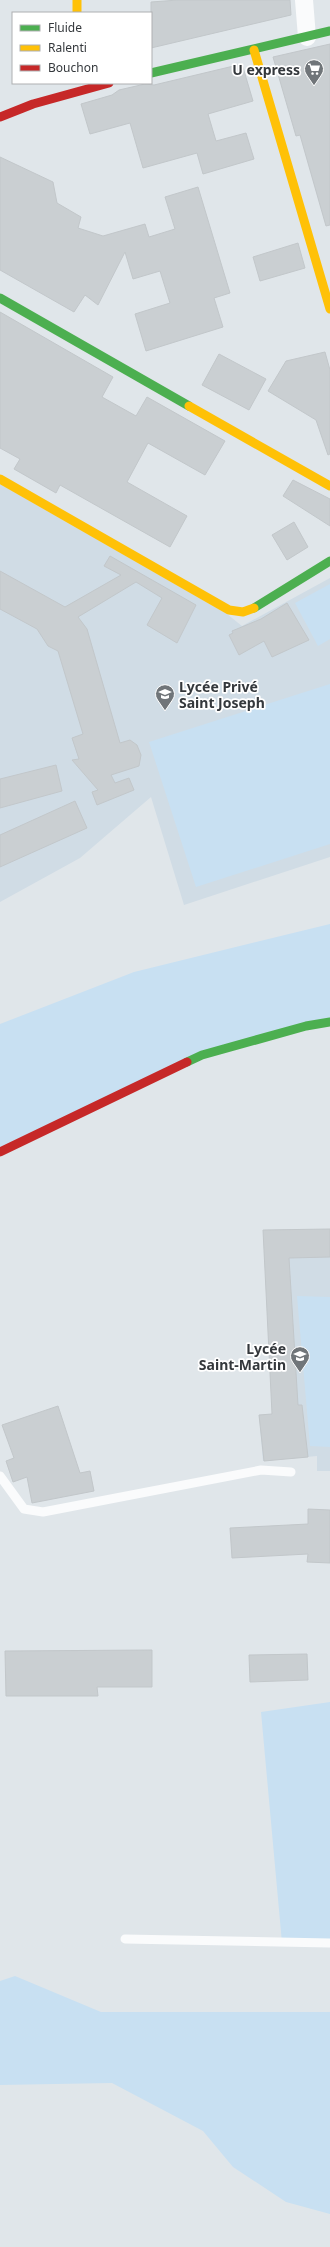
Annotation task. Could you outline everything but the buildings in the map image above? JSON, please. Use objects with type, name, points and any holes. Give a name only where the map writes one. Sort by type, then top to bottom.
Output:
[{"type":"street","points":[[77,0],[78,12]]},
{"type":"street","points":[[304,0],[307,37]]},
{"type":"street","points":[[152,73],[254,50],[330,30]]},
{"type":"street","points":[[254,50],[330,309]]},
{"type":"street","points":[[0,117],[79,87],[102,84]]},
{"type":"street","points":[[0,298],[330,486]]},
{"type":"street","points":[[0,479],[229,610],[243,612],[255,608],[330,561]]},
{"type":"street","points":[[0,1152],[202,1055],[306,1026],[330,1022]]},
{"type":"lane","points":[[0,1476],[24,1508],[43,1512],[261,1470],[291,1472]]},
{"type":"lane","points":[[125,1939],[330,1943]]},
{"type":"shaded area","name":"Lycée Privé Saint Joseph","points":[[0,484],[227,614],[242,626],[330,578],[330,857],[184,905],[151,797],[80,858],[0,902]]},
{"type":"shaded area","points":[[330,584],[330,639],[318,646],[295,603]]},
{"type":"shaded area","points":[[330,684],[330,844],[196,887],[149,742]]},
{"type":"shaded area","points":[[330,924],[330,1022],[202,1055],[0,1152],[0,1024],[134,972]]},
{"type":"shaded area","name":"Lycée Saint-Martin","points":[[330,1229],[330,1471],[317,1471],[317,1456],[263,1461],[259,1415],[278,1414],[272,1407],[263,1230]]},
{"type":"shaded area","points":[[297,1296],[330,1297],[330,1447],[310,1446]]},
{"type":"shaded area","points":[[330,1702],[330,1943],[282,1943],[261,1712]]},
{"type":"shaded area","points":[[15,1976],[101,2012],[330,2012],[330,2214],[286,2202],[233,2167],[203,2131],[112,2083],[0,2085],[0,1981]]},
{"type":"traffic: fast","points":[[152,73],[330,31]]},
{"type":"traffic: fast","points":[[0,298],[189,406]]},
{"type":"traffic: fast","points":[[254,608],[330,561]]},
{"type":"traffic: fast","points":[[187,1062],[202,1055],[306,1026],[330,1022]]},
{"type":"traffic: slow","points":[[77,0],[77,12]]},
{"type":"traffic: slow","points":[[254,50],[330,309]]},
{"type":"traffic: slow","points":[[189,406],[330,486]]},
{"type":"traffic: slow","points":[[0,479],[229,610],[243,612],[254,608]]},
{"type":"traffic: jam","points":[[0,117],[33,104],[105,84]]},
{"type":"traffic: jam","points":[[0,1152],[187,1062]]},
{"type":"place","name":"U express","points":[[314,86]]},
{"type":"place","name":"Lycée Privé Saint Joseph","points":[[165,711]]},
{"type":"place","name":"Lycée Saint-Martin","points":[[300,1373]]}]
